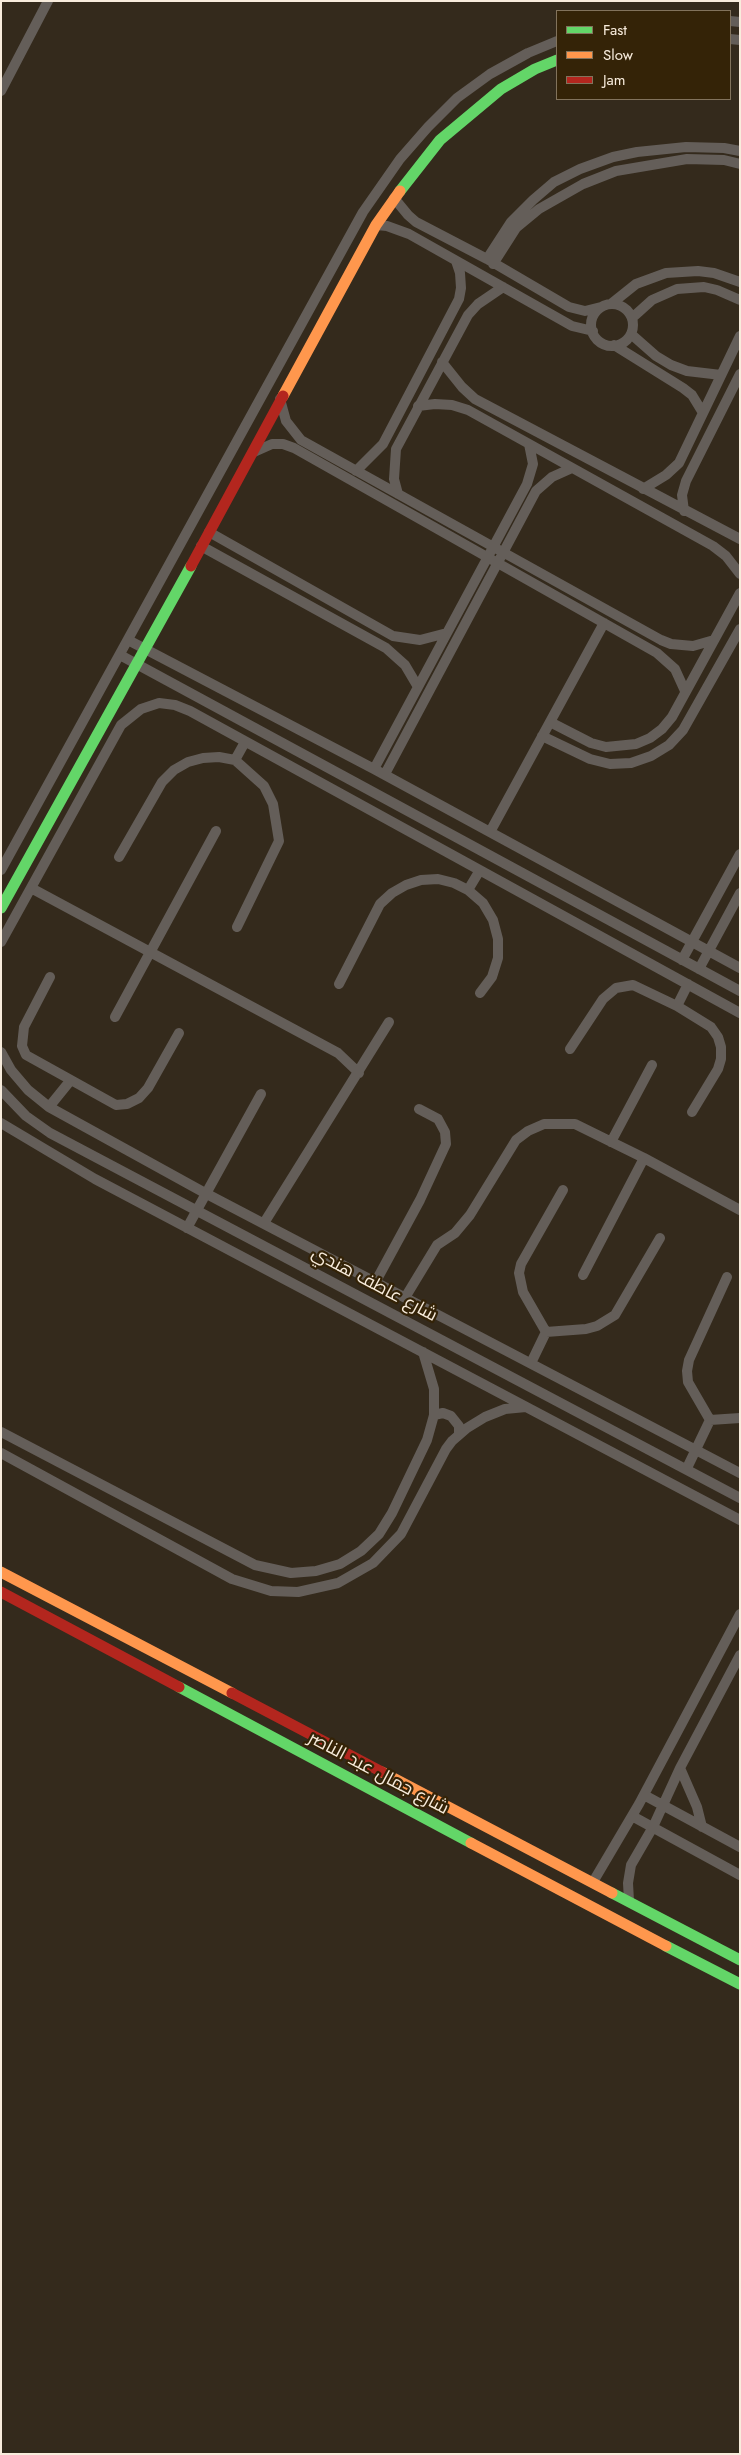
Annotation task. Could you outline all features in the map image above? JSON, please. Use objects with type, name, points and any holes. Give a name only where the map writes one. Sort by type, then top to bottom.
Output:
[{"type":"main road","points":[[1,908],[146,650],[280,398],[376,225],[414,170],[440,140],[500,89],[535,69],[556,60]]},
{"type":"main road","name":"شارع جمال عبد الناصر","points":[[1,1572],[740,1960]]},
{"type":"main road","points":[[6,1595],[17,1596],[21,1592],[19,1582]]},
{"type":"main road","name":"شارع جمال عبد الناصر","points":[[6,1595],[531,1875],[740,1984]]},
{"type":"main road","points":[[46,1615],[45,1606],[49,1601],[55,1600]]},
{"type":"street","points":[[1,91],[48,1]]},
{"type":"street","points":[[1,870],[364,212],[400,159],[457,98],[490,74],[556,40]]},
{"type":"street","points":[[490,261],[511,222],[554,182],[580,169],[613,157],[636,152],[686,148],[724,148],[740,151]]},
{"type":"street","points":[[490,261],[516,228],[545,205],[583,184],[616,171],[687,158],[724,160],[740,164]]},
{"type":"street","points":[[394,198],[416,222],[490,261],[570,307],[585,311],[606,306],[626,309],[632,318],[632,334],[643,346],[671,365],[695,372],[720,375]]},
{"type":"street","points":[[376,225],[404,232],[572,326],[593,331]]},
{"type":"street","points":[[356,471],[383,444],[458,299],[461,280],[456,261]]},
{"type":"street","points":[[703,413],[698,403],[683,388],[614,346],[603,343],[593,331],[592,320],[606,306],[636,284],[666,273],[698,271],[714,273],[740,282]]},
{"type":"street","points":[[398,494],[394,479],[396,449],[468,315],[490,294],[503,287]]},
{"type":"street","points":[[632,318],[652,300],[677,289],[704,287],[717,290],[740,300]]},
{"type":"street","points":[[614,346],[624,342],[632,334]]},
{"type":"street","points":[[643,489],[666,475],[679,463],[740,336]]},
{"type":"street","points":[[442,362],[462,388],[475,399],[740,539]]},
{"type":"street","points":[[684,511],[682,496],[686,481],[740,374]]},
{"type":"street","points":[[280,398],[286,421],[301,440],[356,471],[661,640],[671,644],[693,646],[714,640]]},
{"type":"street","points":[[418,406],[452,405],[468,410],[713,546],[726,556],[740,574]]},
{"type":"street","points":[[251,454],[261,447],[272,444],[283,444],[294,448],[667,660],[682,679],[686,691]]},
{"type":"street","points":[[374,768],[531,474],[532,459],[529,444]]},
{"type":"street","points":[[384,774],[536,491],[552,477],[572,468]]},
{"type":"street","points":[[209,532],[393,636],[420,640],[447,633]]},
{"type":"street","points":[[201,546],[386,648],[405,665],[418,687]]},
{"type":"street","points":[[550,722],[591,743],[613,747],[636,744],[662,729],[672,717],[740,593]]},
{"type":"street","points":[[490,832],[604,623]]},
{"type":"street","points":[[542,736],[590,759],[610,764],[631,762],[651,756],[669,745],[683,730],[740,630]]},
{"type":"street","points":[[128,640],[374,768],[740,968]]},
{"type":"street","points":[[120,655],[740,991]]},
{"type":"street","points":[[1,942],[121,725],[130,715],[159,703],[175,705],[245,742],[740,1013]]},
{"type":"street","points":[[235,760],[245,742]]},
{"type":"street","points":[[119,857],[162,782],[174,770],[188,762],[203,758],[219,757],[235,760],[264,786],[273,804],[279,841],[237,927]]},
{"type":"street","points":[[115,1017],[216,831]]},
{"type":"street","points":[[682,960],[740,854]]},
{"type":"street","points":[[468,890],[480,870]]},
{"type":"street","points":[[339,984],[380,904],[392,893],[406,885],[421,880],[438,879],[454,883],[468,890],[483,903],[493,920],[498,938],[498,958],[492,977],[480,993]]},
{"type":"street","points":[[31,888],[338,1053],[359,1073]]},
{"type":"street","points":[[698,969],[740,893]]},
{"type":"street","points":[[50,977],[24,1027],[22,1046],[26,1055],[33,1061],[116,1105],[127,1104],[139,1098],[148,1088],[179,1033]]},
{"type":"street","points":[[677,1006],[688,984]]},
{"type":"street","points":[[570,1050],[602,999],[616,988],[633,985],[677,1006],[711,1027],[718,1036],[721,1047],[718,1070],[692,1112]]},
{"type":"street","points":[[264,1224],[389,1022]]},
{"type":"street","points":[[1,1052],[17,1076],[49,1107],[264,1224],[406,1296],[740,1473]]},
{"type":"street","points":[[611,1142],[652,1065]]},
{"type":"street","points":[[49,1107],[70,1081]]},
{"type":"street","name":"شارع عاطف هندي","points":[[1,1090],[26,1116],[50,1133],[687,1468],[740,1498]]},
{"type":"street","points":[[187,1228],[205,1192],[261,1094]]},
{"type":"street","points":[[376,1281],[420,1200],[446,1144],[445,1132],[438,1119],[419,1109]]},
{"type":"street","name":"شارع عاطف هندي","points":[[1,1123],[95,1180],[737,1518]]},
{"type":"street","points":[[406,1296],[437,1245],[455,1233],[470,1215],[516,1140],[528,1131],[544,1124],[576,1124],[740,1210]]},
{"type":"street","points":[[582,1274],[644,1158]]},
{"type":"street","points":[[546,1332],[523,1292],[518,1273],[521,1264],[563,1190]]},
{"type":"street","points":[[546,1332],[586,1329],[597,1326],[615,1315],[660,1238]]},
{"type":"street","points":[[710,1420],[688,1382],[688,1360],[727,1278]]},
{"type":"street","points":[[531,1363],[546,1332]]},
{"type":"street","points":[[1,1432],[255,1565],[279,1572],[304,1572],[328,1568],[345,1561],[361,1551],[379,1534],[392,1513],[427,1440],[434,1415],[434,1389],[423,1352]]},
{"type":"street","points":[[1,1454],[232,1579],[264,1590],[298,1592],[325,1587],[350,1578],[383,1554],[408,1522],[446,1449],[459,1434],[475,1422],[494,1412],[526,1407]]},
{"type":"street","points":[[434,1415],[443,1413],[451,1416],[459,1426],[459,1434]]},
{"type":"street","points":[[710,1420],[740,1418]]},
{"type":"street","points":[[687,1468],[710,1420]]},
{"type":"street","points":[[737,1518],[740,1526]]},
{"type":"street","points":[[594,1882],[644,1796],[740,1614]]},
{"type":"street","points":[[629,1901],[628,1883],[631,1865],[653,1827],[680,1768],[740,1655]]},
{"type":"street","points":[[680,1768],[702,1827]]},
{"type":"street","points":[[644,1796],[740,1847]]},
{"type":"street","points":[[632,1816],[740,1875]]},
{"type":"traffic: fast","points":[[400,191],[440,140],[501,89],[535,69],[556,60]]},
{"type":"traffic: fast","points":[[1,908],[191,566]]},
{"type":"traffic: fast","points":[[179,1687],[471,1843]]},
{"type":"traffic: fast","points":[[612,1893],[740,1960]]},
{"type":"traffic: fast","points":[[666,1946],[740,1984]]},
{"type":"traffic: slow","points":[[283,396],[376,225],[400,191]]},
{"type":"traffic: slow","points":[[1,1572],[232,1693]]},
{"type":"traffic: slow","points":[[382,1772],[612,1893]]},
{"type":"traffic: slow","points":[[471,1843],[666,1946]]},
{"type":"traffic: jam","points":[[191,566],[283,396]]},
{"type":"traffic: jam","points":[[1,1592],[179,1687]]},
{"type":"traffic: jam","points":[[232,1693],[382,1772]]}]
